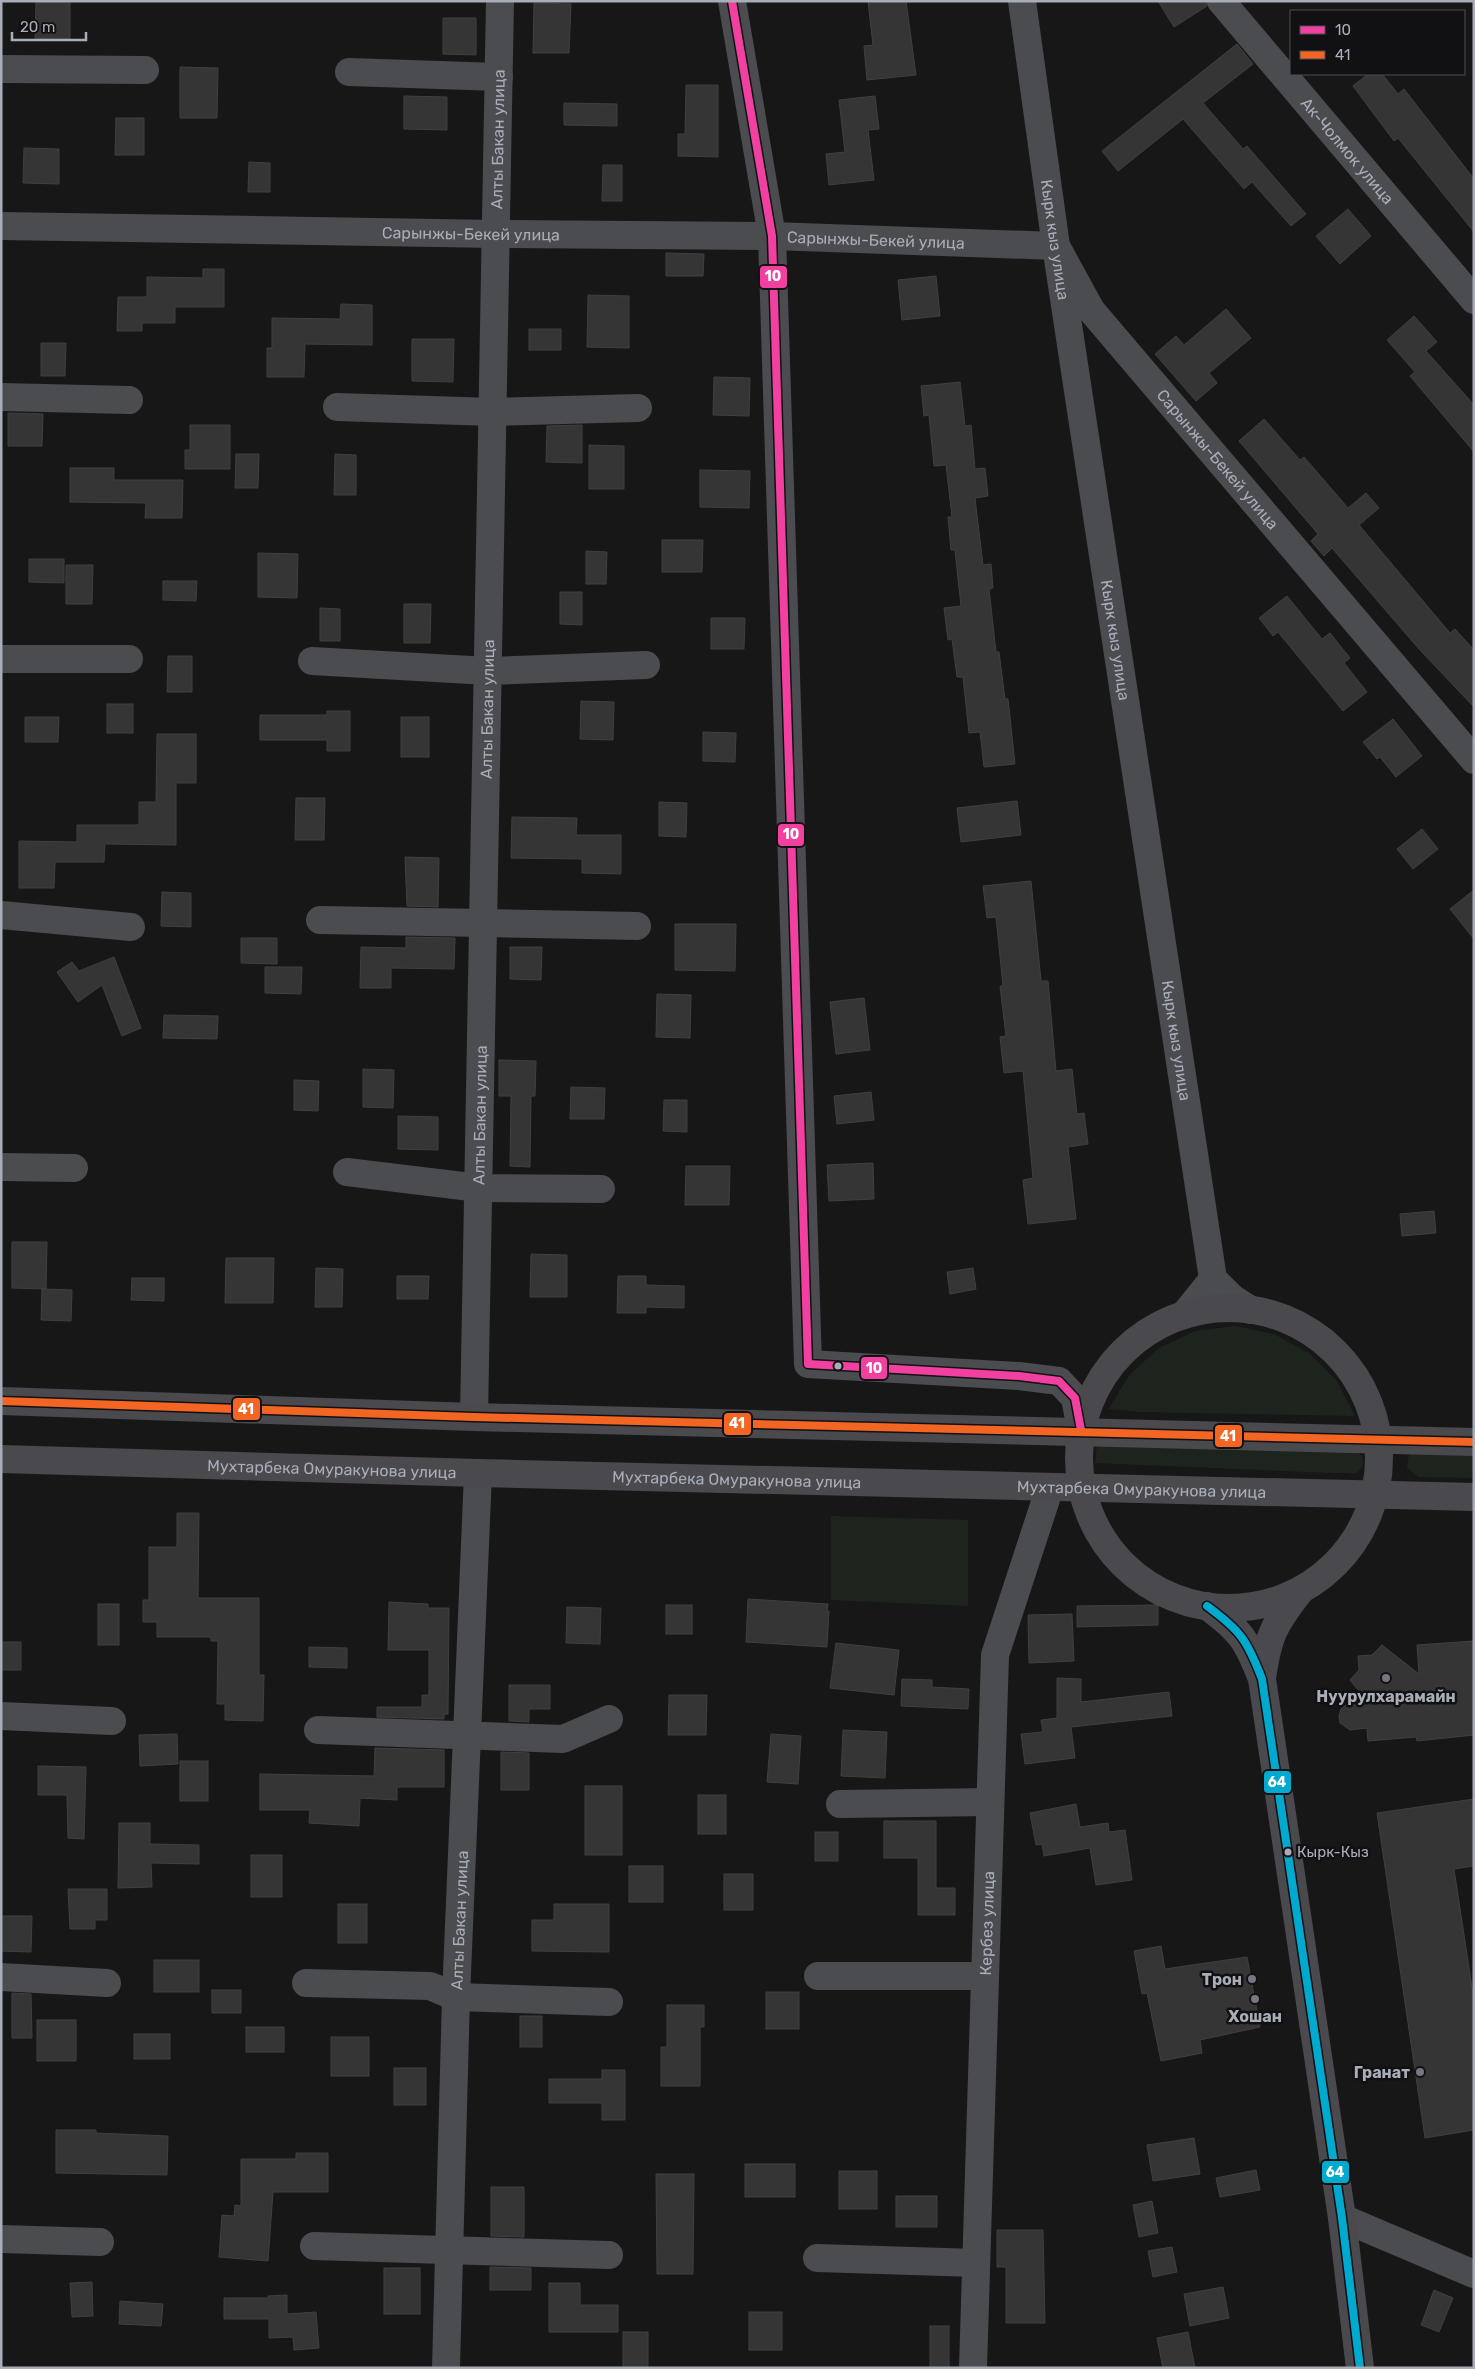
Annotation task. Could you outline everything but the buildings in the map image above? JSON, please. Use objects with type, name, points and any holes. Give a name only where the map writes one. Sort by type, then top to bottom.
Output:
[{"type":"main road","points":[[1240,1308],[1251,1310],[1269,1313],[1297,1324],[1322,1339],[1343,1360],[1361,1384],[1373,1410],[1379,1439],[1380,1468],[1376,1495],[1366,1523],[1350,1549],[1330,1570],[1301,1590],[1278,1600],[1249,1607],[1221,1608],[1192,1604],[1166,1594],[1141,1580],[1120,1562],[1102,1539],[1081,1487],[1078,1459],[1081,1430],[1088,1404],[1100,1380],[1116,1358],[1136,1340],[1159,1325],[1184,1315],[1210,1309],[1240,1308]]},
{"type":"main road","points":[[1,1401],[474,1417],[1081,1430],[1474,1442]]},
{"type":"main road","name":"Мухтарбека Омуракунова улица","points":[[1,1459],[478,1473],[1474,1497]]},
{"type":"main road","points":[[1262,1679],[1267,1644],[1280,1616],[1301,1590]]},
{"type":"main road","points":[[1207,1606],[1232,1625],[1249,1646],[1262,1679],[1342,2218],[1360,2368]]},
{"type":"street","name":"Алты Бакан улица","points":[[474,1417],[500,1]]},
{"type":"street","points":[[732,1],[772,236],[808,1364],[1019,1376],[1059,1381],[1075,1398],[1081,1430]]},
{"type":"street","name":"Кырк кыз улица","points":[[1022,1],[1056,246],[1213,1279]]},
{"type":"street","name":"Ак-Чолмок улица","points":[[1221,1],[1474,300]]},
{"type":"street","points":[[1,69],[145,70]]},
{"type":"street","points":[[349,72],[499,77]]},
{"type":"street","name":"Сарынжы-Бекей улица","points":[[1,226],[496,234],[772,236],[1056,246],[1091,310],[1474,760]]},
{"type":"street","points":[[1,397],[130,400]]},
{"type":"street","points":[[337,407],[493,412],[638,408]]},
{"type":"street","points":[[1,659],[129,659]]},
{"type":"street","points":[[312,660],[488,671],[646,665]]},
{"type":"street","points":[[1,915],[131,927]]},
{"type":"street","points":[[320,920],[638,926]]},
{"type":"street","points":[[1,1167],[74,1168]]},
{"type":"street","points":[[346,1172],[479,1188],[601,1190]]},
{"type":"street","points":[[1184,1315],[1213,1279],[1232,1298],[1251,1310]]},
{"type":"street","name":"Алты Бакан улица","points":[[446,2368],[456,1997],[478,1473]]},
{"type":"street","name":"Кербез улица","points":[[973,2368],[995,1655],[1050,1486]]},
{"type":"street","points":[[1,1716],[112,1721]]},
{"type":"street","points":[[318,1730],[563,1738],[609,1719]]},
{"type":"street","points":[[840,1804],[990,1802]]},
{"type":"street","points":[[818,1976],[985,1976]]},
{"type":"street","points":[[1,1977],[107,1983]]},
{"type":"street","points":[[306,1983],[430,1986],[456,1997],[609,2002]]},
{"type":"street","points":[[1342,2218],[1473,2273]]},
{"type":"street","points":[[1,2239],[100,2242]]},
{"type":"street","points":[[314,2246],[608,2255]]},
{"type":"street","points":[[816,2258],[976,2262]]},
{"type":"shaded area","points":[[1235,1326],[1274,1334],[1309,1353],[1337,1381],[1355,1416],[1140,1412],[1109,1409],[1129,1375],[1159,1348],[1195,1331]]},
{"type":"shaded area","points":[[1097,1445],[1352,1449],[1360,1454],[1363,1462],[1357,1473],[1095,1463]]},
{"type":"shaded area","points":[[1474,1453],[1474,1478],[1419,1477],[1407,1468],[1409,1454]]},
{"type":"shaded area","points":[[831,1516],[968,1520],[968,1606],[831,1600]]},
{"type":"transit line","name":"10","points":[[732,1],[772,236],[808,1364],[1019,1376],[1059,1381],[1075,1398],[1081,1430]]},
{"type":"transit line","name":"41","points":[[1,1401],[474,1417],[1474,1442]]},
{"type":"transit line","name":"64","points":[[1207,1606],[1228,1622],[1242,1637],[1262,1679],[1342,2218],[1360,2368]]},
{"type":"place","name":"Нуурулхарамайн","points":[[1386,1678]]},
{"type":"place","name":"Кырк-Кыз","points":[[1288,1852]]},
{"type":"place","name":"Трон","points":[[1252,1979]]},
{"type":"place","name":"Хошан","points":[[1255,1999]]},
{"type":"place","name":"Гранат","points":[[1420,2072]]}]
